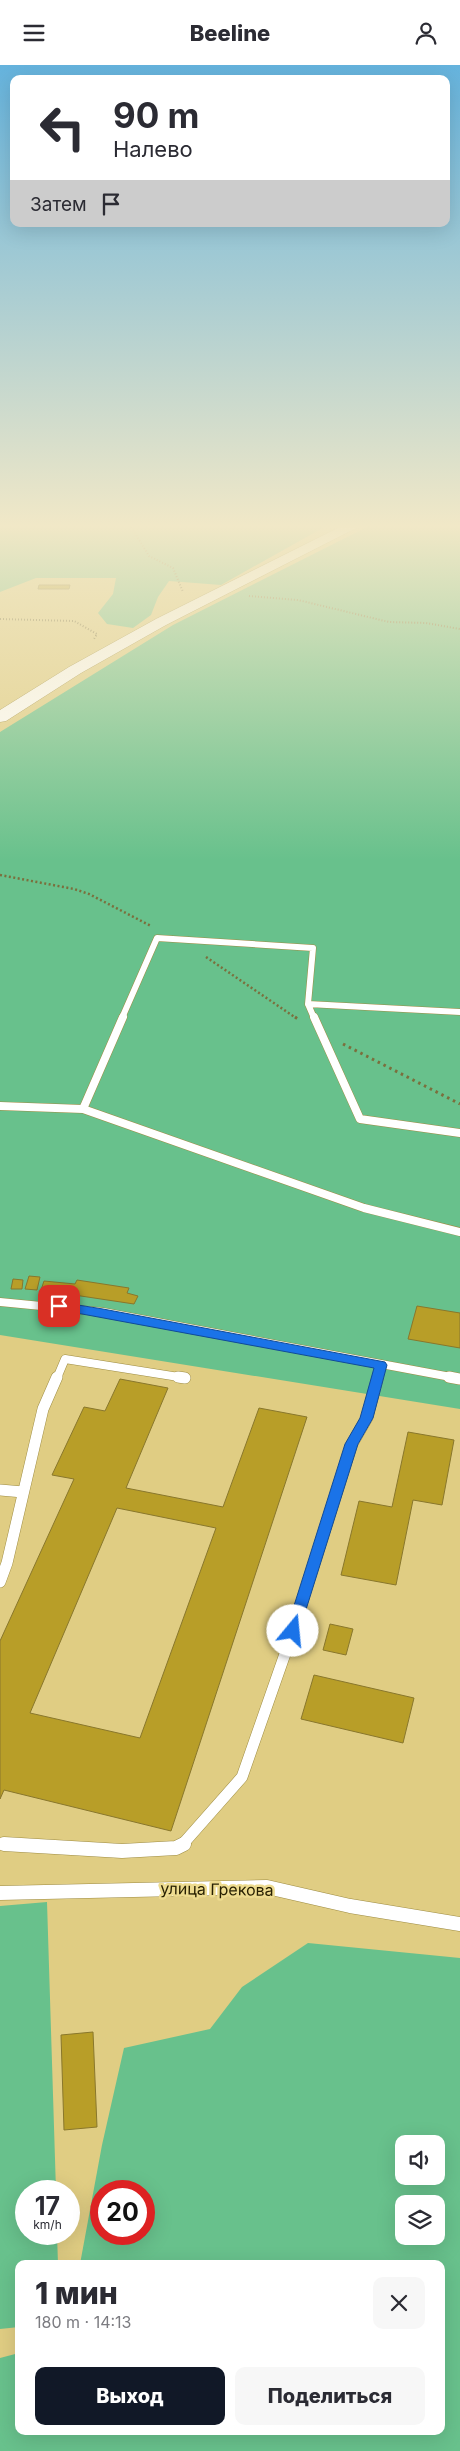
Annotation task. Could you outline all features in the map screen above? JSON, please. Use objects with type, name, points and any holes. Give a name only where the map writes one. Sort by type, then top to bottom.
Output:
[{"type":"main road","points":[[0,717],[75,669],[136,636]]},
{"type":"lane","points":[[83,1109],[157,938],[313,948],[308,1003],[360,1119],[460,1133]]},
{"type":"lane","points":[[308,1003],[460,1013]]},
{"type":"lane","points":[[0,1106],[83,1109],[364,1208],[460,1232]]},
{"type":"lane","points":[[0,1302],[38,1304],[103,1313],[460,1379]]},
{"type":"lane","points":[[0,1582],[7,1563],[43,1409],[65,1359],[185,1378]]},
{"type":"lane","points":[[0,1845],[122,1851],[176,1848],[183,1845],[237,1785],[242,1777],[293,1631],[352,1444],[367,1418],[381,1365]]},
{"type":"lane","points":[[0,1490],[23,1492]]},
{"type":"lane","name":"улица Грекова","points":[[0,1893],[267,1887],[350,1907],[460,1924]]},
{"type":"path","points":[[92,641],[95,636]]},
{"type":"path","points":[[0,875],[74,889],[106,902],[153,928]]},
{"type":"path","points":[[203,955],[229,970],[245,984],[300,1021]]},
{"type":"path","points":[[341,1043],[460,1104]]},
{"type":"green space","points":[[155,636],[460,636],[460,1409],[0,1335],[0,732]]},
{"type":"green space","points":[[47,1902],[56,2180],[15,2180],[15,2245],[57,2245],[58,2260],[15,2260],[15,2327],[0,2329],[0,1906]]},
{"type":"green space","points":[[308,1943],[460,1958],[460,2451],[0,2451],[0,2358],[15,2354],[15,2435],[445,2435],[445,2260],[81,2260],[90,2210],[90,2245],[155,2245],[155,2180],[96,2180],[124,2048],[210,2029],[242,1987]]},
{"type":"building","points":[[29,1276],[40,1277],[37,1290],[25,1289]]},
{"type":"building","points":[[13,1279],[23,1280],[22,1289],[11,1289]]},
{"type":"building","points":[[77,1280],[129,1288],[127,1293],[138,1296],[134,1304],[41,1290],[44,1281],[75,1284]]},
{"type":"building","points":[[417,1306],[460,1313],[460,1348],[408,1339]]},
{"type":"building","points":[[120,1379],[168,1388],[126,1488],[223,1507],[259,1408],[307,1417],[171,1831],[4,1790],[0,1799],[0,1641],[74,1479],[52,1475],[84,1407],[105,1411]],"holes":[[[117,1508],[216,1528],[140,1738],[30,1713]]]},
{"type":"building","points":[[408,1432],[454,1440],[442,1505],[413,1500],[396,1585],[341,1575],[359,1501],[392,1507]]},
{"type":"building","points":[[330,1624],[353,1629],[346,1655],[323,1650]]},
{"type":"building","points":[[314,1675],[414,1698],[403,1743],[301,1719]]},
{"type":"building","points":[[93,2032],[97,2127],[64,2130],[61,2035]]},
{"type":"route","points":[[59,1306],[381,1365],[367,1418],[352,1444],[293,1631]]}]
